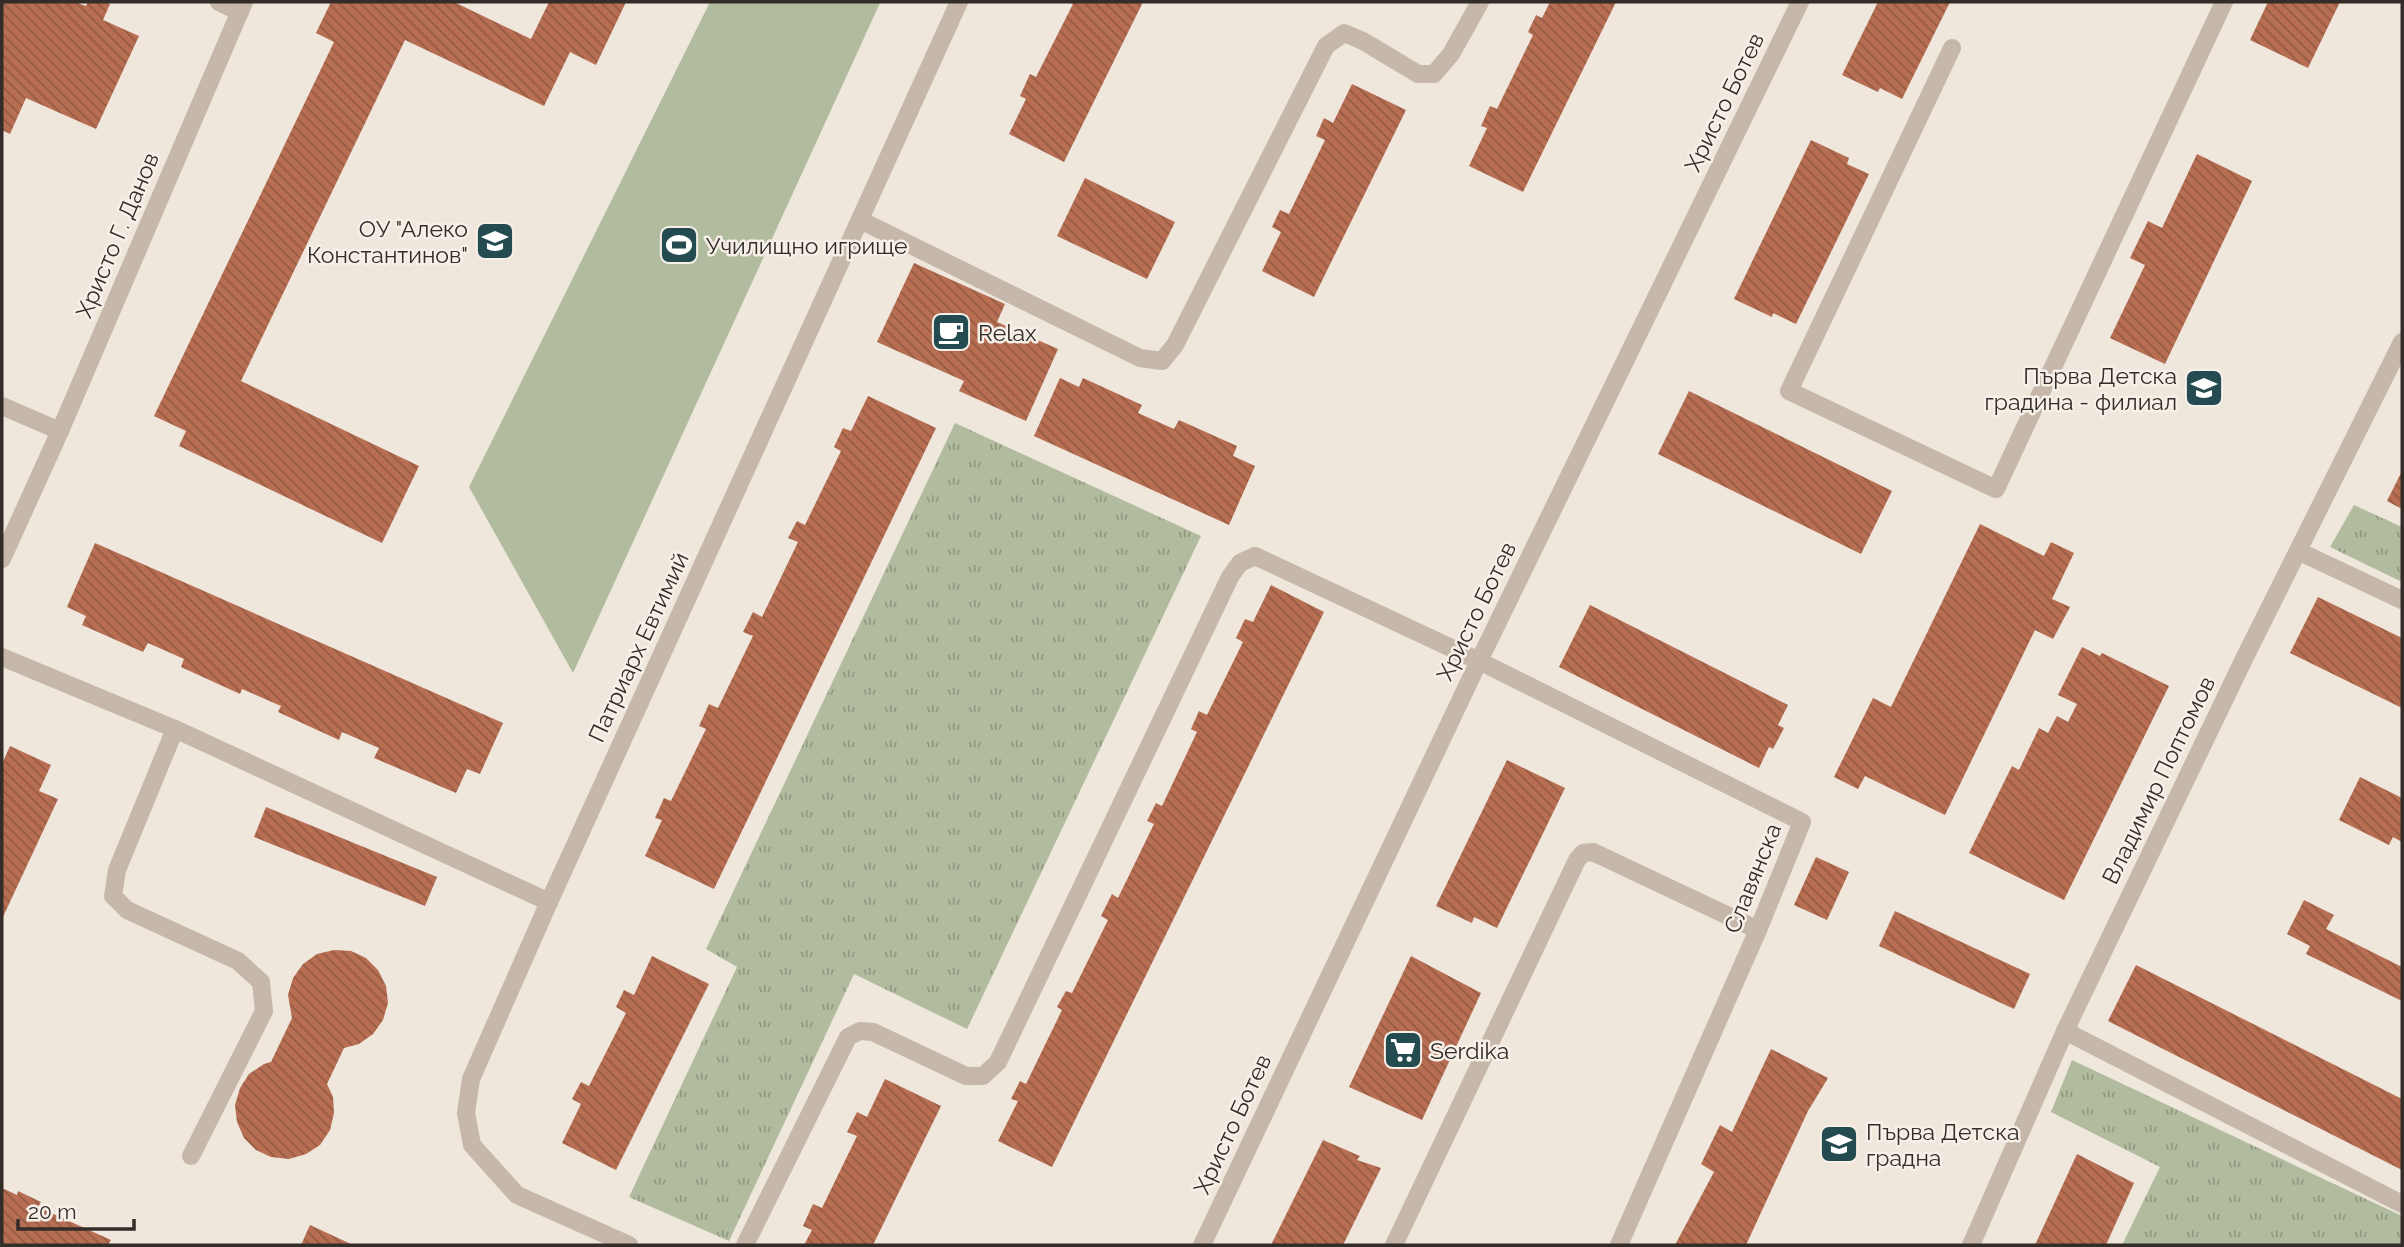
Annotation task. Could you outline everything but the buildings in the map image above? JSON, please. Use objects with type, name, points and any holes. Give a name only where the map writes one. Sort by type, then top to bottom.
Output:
[{"type":"street","points":[[219,2],[242,7]]},
{"type":"street","name":"Патриарх Евтимий","points":[[629,1245],[517,1195],[472,1145],[466,1113],[471,1079],[959,2]]},
{"type":"street","points":[[860,220],[1140,358],[1162,361],[1175,345],[1326,46],[1344,33],[1363,41],[1418,74],[1434,74],[1451,54],[1480,2]]},
{"type":"street","name":"Христо Ботев","points":[[1202,1245],[1479,661],[1800,2]]},
{"type":"street","points":[[1952,48],[1789,391],[1996,489],[2224,2]]},
{"type":"street","name":"Христо Г. Данов","points":[[2,559],[60,431],[242,7]]},
{"type":"street","name":"Владимир Поптомов","points":[[1970,1245],[2065,1031],[2402,342]]},
{"type":"street","points":[[2,406],[60,431]]},
{"type":"street","points":[[2298,551],[2402,600]]},
{"type":"street","points":[[745,1245],[848,1037],[860,1031],[873,1032],[966,1076],[983,1076],[998,1062],[1230,577],[1240,563],[1255,556],[1479,661]]},
{"type":"street","points":[[2,657],[175,729],[549,902]]},
{"type":"street","name":"Славянска","points":[[1479,661],[1802,822],[1758,930],[1619,1245]]},
{"type":"street","points":[[175,729],[117,870],[113,896],[127,910],[238,961],[261,982],[264,1011],[191,1156]]},
{"type":"street","points":[[1394,1245],[1577,860],[1583,853],[1593,852],[1758,930]]},
{"type":"street","points":[[2065,1031],[2402,1204]]},
{"type":"green space","name":"Училищно игрище","points":[[710,2],[880,3],[573,673],[469,487]]},
{"type":"green space","points":[[955,423],[1201,536],[967,1029],[854,974],[729,1241],[629,1197],[737,967],[706,949]]},
{"type":"green space","points":[[2354,505],[2402,527],[2402,582],[2330,547]]},
{"type":"green space","points":[[2072,1060],[2402,1216],[2402,1245],[2122,1245],[2160,1167],[2051,1112]]},
{"type":"place","name":"ОУ \"Алеко Константинов\"","points":[[495,241]]},
{"type":"place","name":"Училищно игрище","points":[[679,245]]},
{"type":"place","name":"Relax","points":[[951,332]]},
{"type":"place","name":"Първа Детска градина - филиал","points":[[2204,388]]},
{"type":"place","name":"Serdika","points":[[1403,1050]]},
{"type":"place","name":"Първа Детска градна","points":[[1839,1144]]}]
